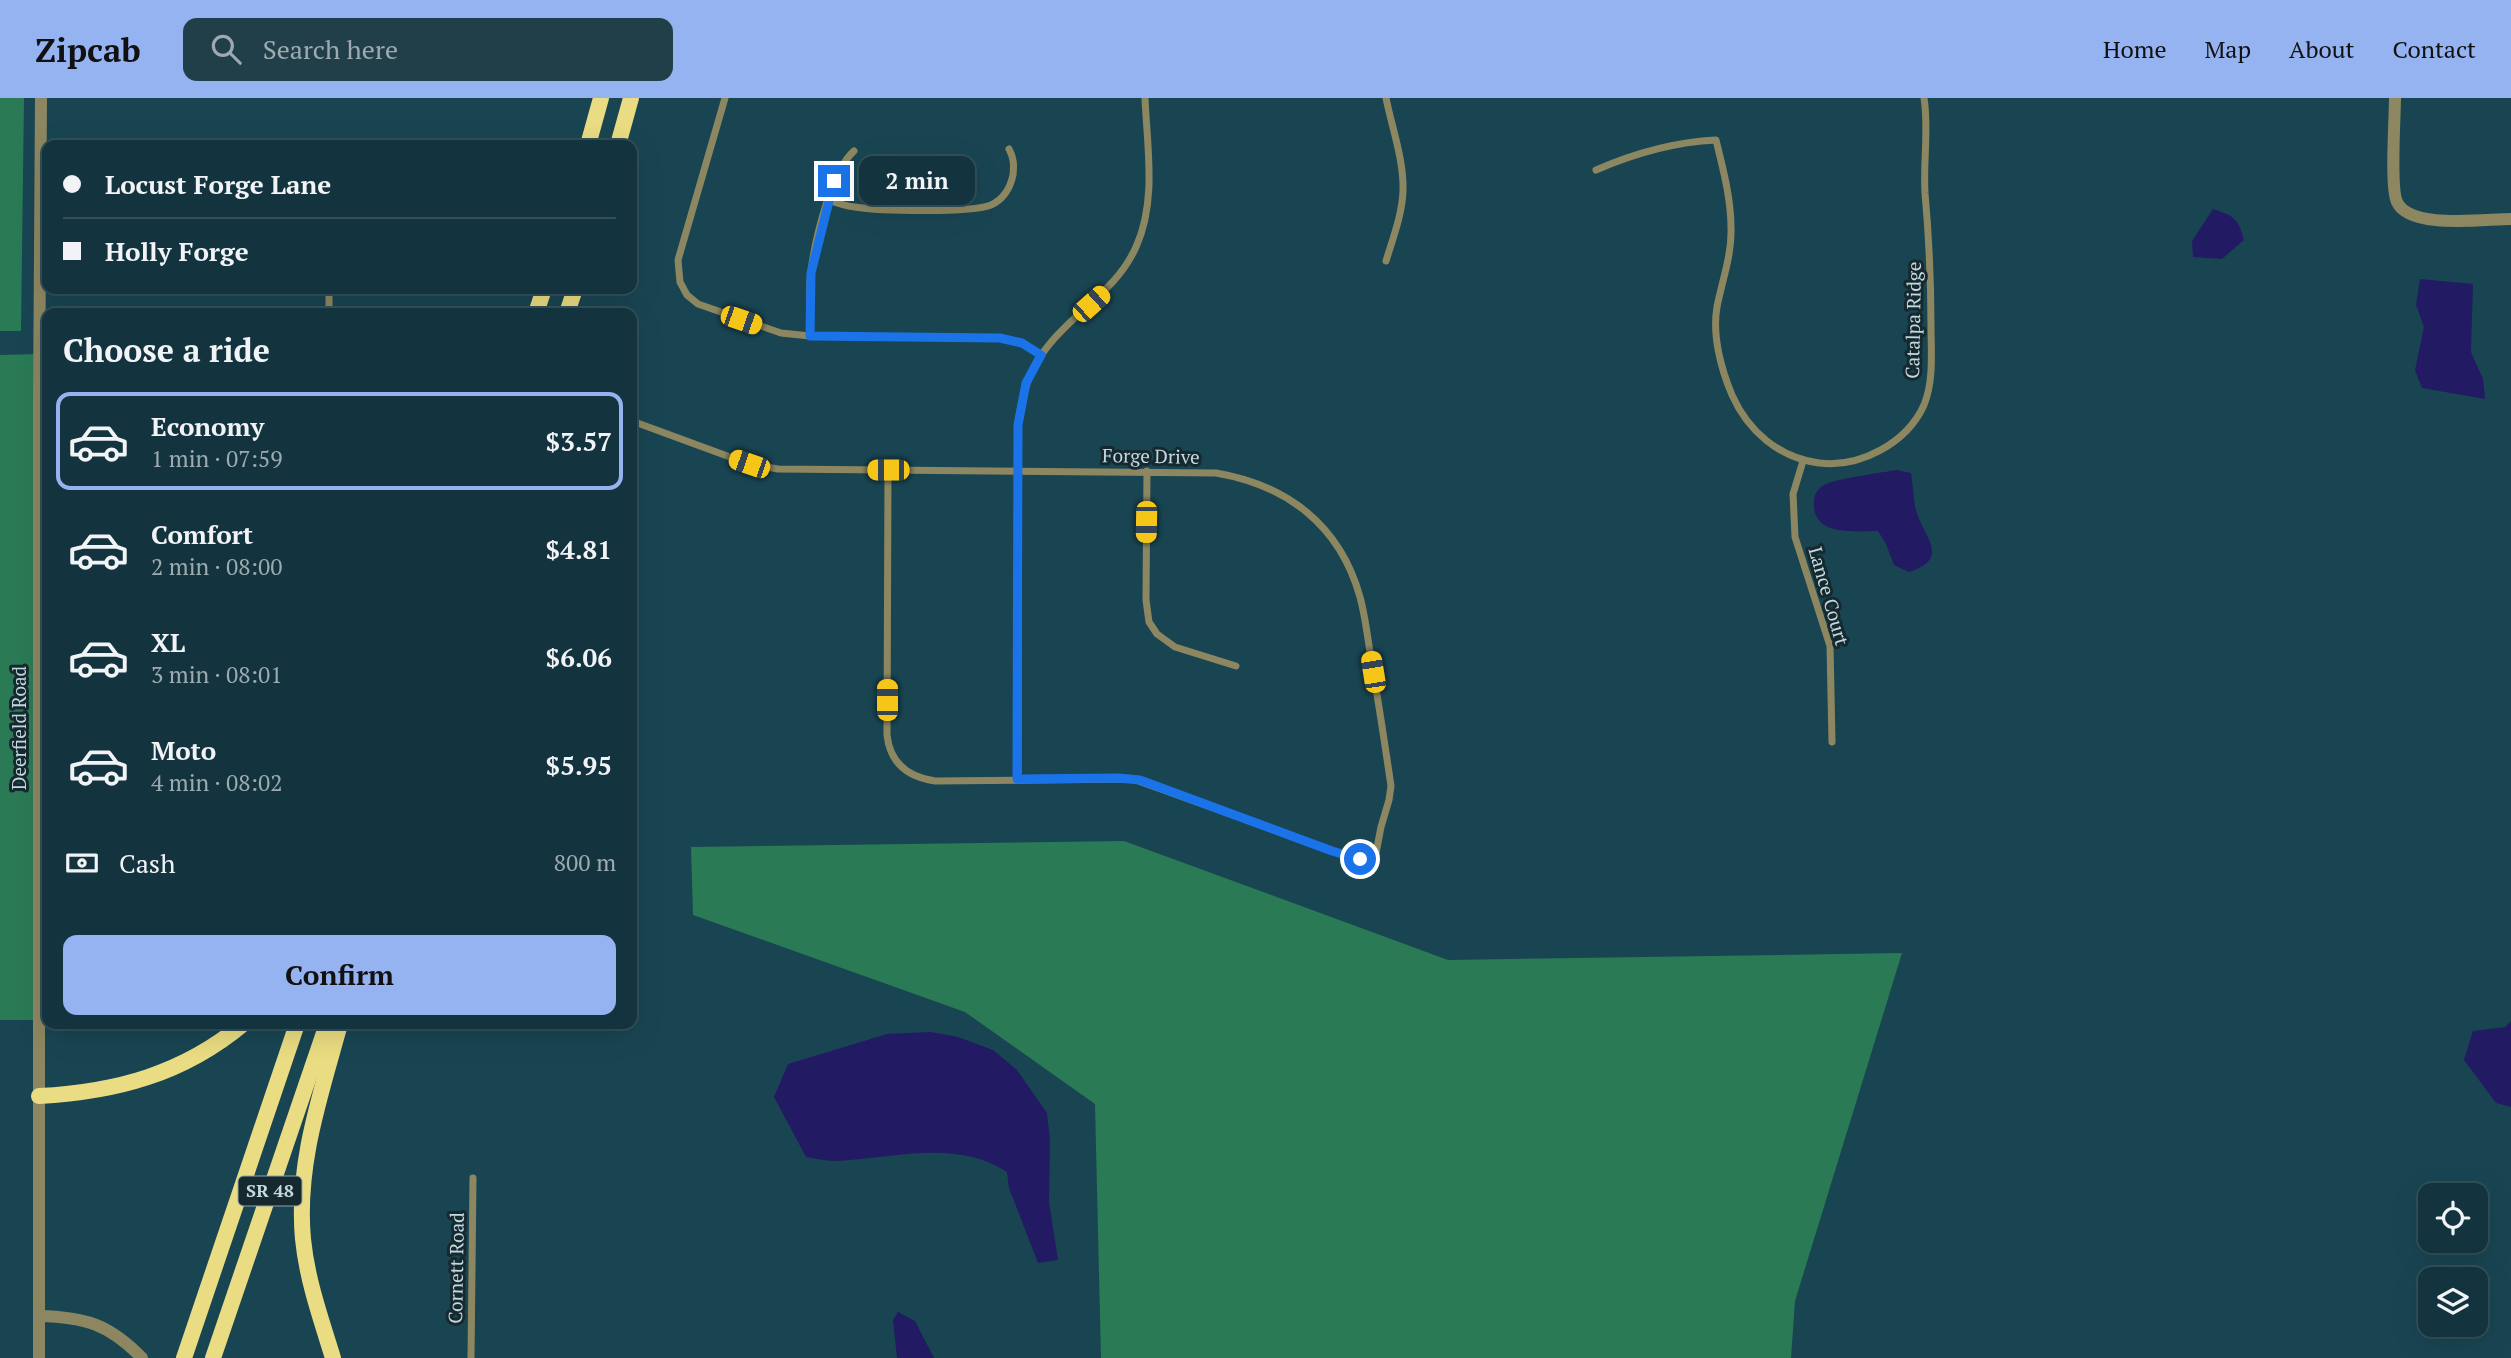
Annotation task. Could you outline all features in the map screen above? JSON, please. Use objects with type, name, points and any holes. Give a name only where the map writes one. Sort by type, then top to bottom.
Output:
[{"type":"highway","points":[[588,140],[601,98]]},
{"type":"highway","points":[[619,140],[631,98]]},
{"type":"highway","points":[[39,1096],[74,1094],[109,1087],[172,1069],[211,1049],[237,1029]]},
{"type":"highway","name":"SR 48","points":[[184,1358],[295,1029]]},
{"type":"highway","name":"SR 48","points":[[213,1358],[325,1029]]},
{"type":"highway","points":[[333,1358],[308,1270],[303,1241],[302,1197],[310,1132],[339,1029]]},
{"type":"street","name":"Deerfield Road","points":[[41,98],[42,188]]},
{"type":"street","points":[[725,98],[679,253],[677,267],[680,282],[692,300],[704,307],[781,333],[810,336],[1000,338],[1022,343],[1041,355]]},
{"type":"street","points":[[888,470],[887,735],[893,756],[907,772],[920,779],[1017,779],[1017,470],[1022,396],[1041,355],[1063,330],[1116,280],[1136,248],[1148,206],[1144,98]]},
{"type":"street","points":[[1385,261],[1401,212],[1403,192],[1403,175],[1386,98]]},
{"type":"street","name":"Catalpa Ridge","points":[[1596,170],[1664,146],[1716,140],[1726,181],[1731,229],[1729,252],[1716,311],[1717,341],[1732,396],[1744,418],[1761,438],[1780,450],[1803,461],[1830,464],[1859,460],[1879,452],[1909,428],[1924,404],[1932,371],[1931,268],[1924,177],[1924,98]]},
{"type":"street","points":[[1926,109],[1933,98]]},
{"type":"street","points":[[2395,98],[2394,189],[2399,206],[2408,214],[2428,220],[2511,219]]},
{"type":"street","points":[[828,200],[858,208],[982,208],[1000,199],[1009,189],[1014,162],[1009,149]]},
{"type":"street","points":[[810,336],[811,273],[828,200],[839,167],[853,151]]},
{"type":"street","name":"Forge Drive","points":[[637,423],[708,450],[764,467],[1216,472],[1272,488],[1314,517],[1341,552],[1354,578],[1360,599],[1391,786],[1376,853],[1360,859],[1353,858],[1133,779],[1017,779]]},
{"type":"street","name":"Lance Court","points":[[1803,461],[1793,494],[1795,537],[1830,646],[1832,742]]},
{"type":"street","points":[[1147,471],[1146,600],[1149,622],[1157,634],[1175,647],[1236,666]]},
{"type":"street","name":"Deerfield Road","points":[[39,1358],[42,668]]},
{"type":"street","name":"Cornett Road","points":[[471,1358],[473,1178]]},
{"type":"street","points":[[39,1316],[75,1317],[90,1321],[123,1340],[142,1358]]},
{"type":"green space","points":[[0,98],[24,98],[21,331],[0,331]]},
{"type":"green space","points":[[39,354],[39,1020],[0,1020],[0,355]]},
{"type":"green space","points":[[1124,841],[1448,960],[1902,953],[1795,1301],[1791,1358],[1101,1358],[1095,1104],[965,1012],[693,915],[691,847]]},
{"type":"shaded area","points":[[2213,209],[2234,219],[2244,240],[2222,259],[2193,257],[2192,241]]},
{"type":"shaded area","points":[[2420,279],[2473,284],[2471,352],[2483,379],[2485,399],[2422,388],[2415,370],[2424,327],[2416,305]]},
{"type":"shaded area","points":[[1897,470],[1911,473],[1915,506],[1932,552],[1930,560],[1909,572],[1894,565],[1878,531],[1836,530],[1819,521],[1815,513],[1815,496],[1823,485]]},
{"type":"shaded area","points":[[2511,1021],[2511,1107],[2496,1103],[2464,1060],[2473,1031],[2505,1027]]},
{"type":"shaded area","points":[[930,1032],[958,1037],[993,1050],[1017,1070],[1047,1113],[1050,1140],[1049,1202],[1058,1260],[1038,1263],[1009,1188],[1007,1172],[987,1162],[946,1153],[903,1154],[838,1161],[806,1157],[774,1097],[788,1064],[887,1034]]},
{"type":"shaded area","points":[[898,1312],[915,1321],[934,1358],[897,1358],[893,1320]]},
{"type":"route","points":[[834,181],[814,251],[810,336],[1000,338],[1022,343],[1041,355],[1026,383],[1018,425],[1017,779],[1140,780],[1360,859]]}]
